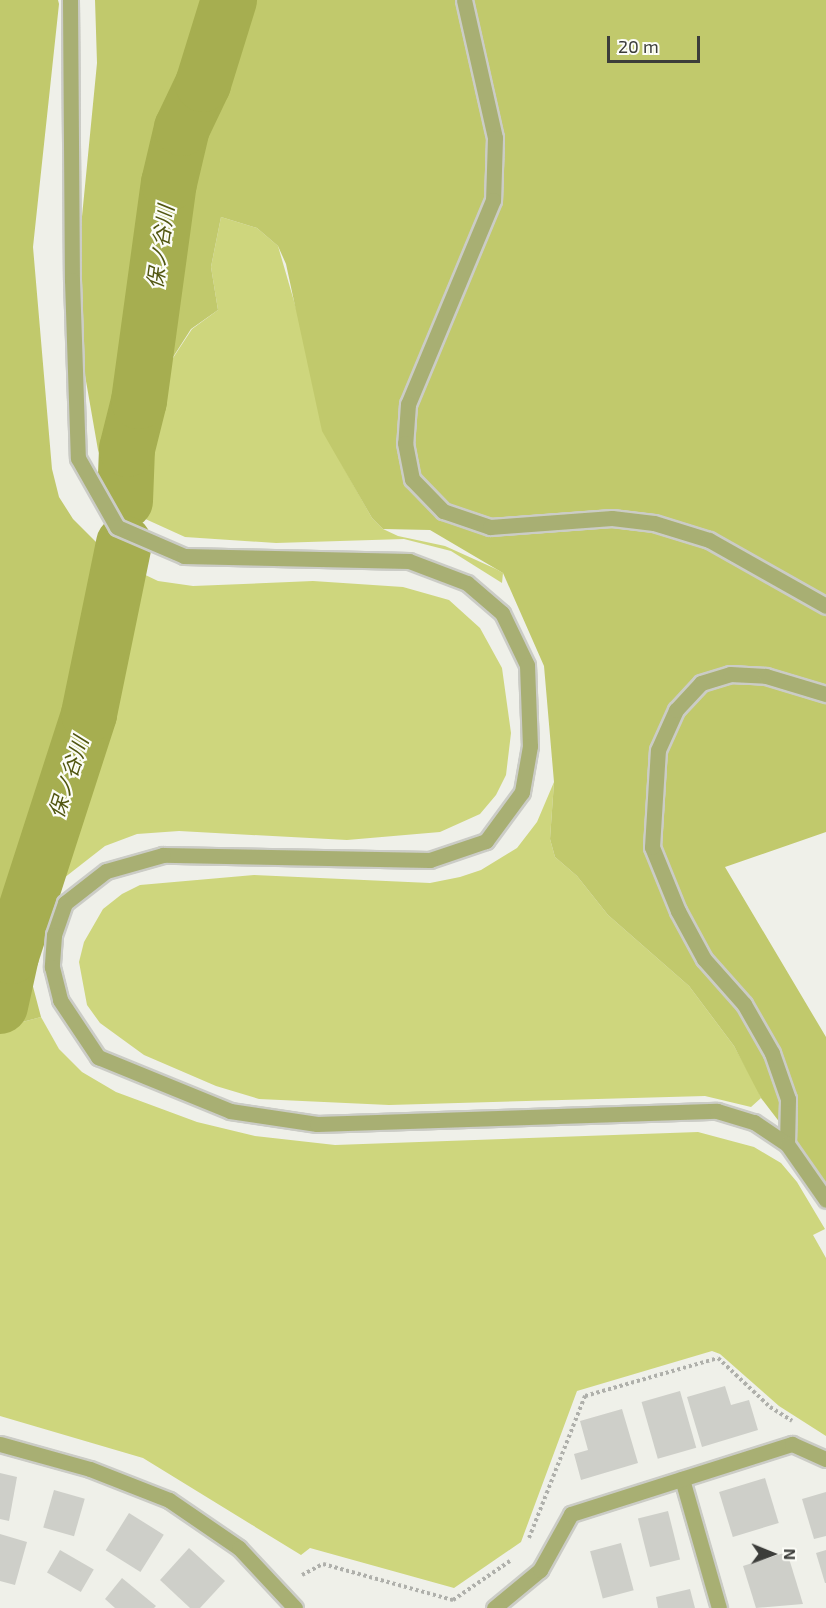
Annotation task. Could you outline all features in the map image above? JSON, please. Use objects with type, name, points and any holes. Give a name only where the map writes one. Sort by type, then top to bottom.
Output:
[{"type":"street","points":[[70,0],[72,280],[78,458],[117,527],[184,556],[409,561],[466,583],[502,614],[527,665],[530,746],[522,792],[486,841],[430,860],[163,855],[106,872],[65,903],[54,935],[52,968],[60,1000],[98,1057],[230,1111],[317,1124],[717,1111],[754,1122],[787,1144],[826,1200]]},
{"type":"street","points":[[464,0],[495,138],[494,200],[408,404],[405,443],[412,479],[443,511],[490,527],[612,518],[654,523],[709,540],[826,606]]},
{"type":"street","points":[[787,1144],[788,1099],[772,1053],[744,1004],[704,959],[678,911],[652,847],[658,750],[676,710],[701,683],[730,674],[766,676],[826,694]]},
{"type":"street","points":[[0,1444],[90,1469],[169,1500],[239,1548],[295,1608]]},
{"type":"street","points":[[494,1608],[540,1570],[571,1514],[792,1444],[826,1459]]},
{"type":"street","points":[[682,1479],[719,1608]]},
{"type":"path","points":[[527,1542],[585,1396],[717,1358],[770,1407],[798,1425]]},
{"type":"path","points":[[302,1575],[323,1564],[453,1600],[514,1558]]},
{"type":"green space","points":[[0,0],[58,0],[59,4],[33,247],[52,469],[59,497],[73,519],[114,560],[104,587],[104,607],[114,674],[64,878],[41,911],[32,940],[31,979],[41,1017],[0,1028]]},
{"type":"green space","points":[[95,0],[826,0],[826,832],[725,867],[826,1037],[826,1183],[761,1098],[734,1046],[689,986],[608,915],[577,876],[555,857],[550,839],[554,782],[544,666],[503,573],[430,530],[383,529],[372,518],[322,431],[286,264],[278,246],[257,228],[221,217],[211,267],[218,310],[191,329],[150,393],[139,417],[121,499],[108,480],[98,450],[82,358],[80,237],[97,63]]},
{"type":"green space","points":[[221,217],[257,228],[278,246],[341,463],[372,518],[383,529],[398,536],[445,546],[496,569],[503,573],[502,583],[451,551],[404,539],[276,543],[185,537],[141,517],[121,499],[139,417],[150,393],[192,329],[218,310],[211,267]]},
{"type":"green space","points":[[114,560],[158,581],[193,586],[313,581],[403,587],[449,600],[480,628],[502,668],[511,733],[506,775],[496,795],[480,814],[440,832],[347,840],[179,831],[137,834],[105,846],[64,878],[114,674],[104,607],[104,587]]},
{"type":"green space","points":[[554,782],[550,839],[555,857],[577,876],[608,915],[689,986],[734,1046],[756,1086],[761,1098],[751,1107],[705,1096],[389,1105],[259,1099],[216,1086],[144,1055],[100,1023],[87,1005],[79,962],[84,942],[103,909],[122,894],[140,885],[254,875],[430,883],[460,877],[481,870],[517,848],[537,822]]},
{"type":"green space","points":[[41,1017],[59,1049],[82,1072],[116,1092],[197,1122],[255,1136],[335,1145],[698,1132],[754,1147],[781,1163],[797,1182],[825,1229],[813,1235],[826,1258],[826,1436],[779,1406],[720,1354],[712,1351],[577,1391],[521,1542],[454,1588],[310,1548],[301,1555],[143,1458],[0,1416],[0,1028]]},
{"type":"building","points":[[725,1386],[731,1405],[749,1400],[758,1430],[702,1447],[687,1397]]},
{"type":"building","points":[[680,1391],[696,1448],[658,1459],[642,1402]]},
{"type":"building","points":[[622,1409],[638,1463],[581,1480],[574,1454],[588,1450],[580,1421]]},
{"type":"building","points":[[0,1473],[17,1477],[9,1521],[0,1519]]},
{"type":"building","points":[[765,1478],[779,1523],[733,1537],[719,1492]]},
{"type":"building","points":[[54,1490],[85,1499],[74,1536],[43,1527]]},
{"type":"building","points":[[826,1492],[826,1536],[814,1539],[802,1499]]},
{"type":"building","points":[[668,1511],[680,1560],[650,1567],[638,1518]]},
{"type":"building","points":[[129,1513],[164,1535],[140,1572],[106,1550]]},
{"type":"building","points":[[0,1534],[27,1542],[15,1585],[0,1581]]},
{"type":"building","points":[[621,1543],[634,1590],[603,1599],[590,1551]]},
{"type":"building","points":[[189,1548],[225,1581],[200,1608],[190,1608],[160,1580]]},
{"type":"building","points":[[60,1550],[94,1570],[81,1592],[47,1573]]},
{"type":"building","points":[[826,1550],[826,1583],[825,1583],[816,1553]]},
{"type":"building","points":[[787,1552],[803,1604],[756,1608],[743,1566]]},
{"type":"building","points":[[122,1578],[156,1606],[154,1608],[115,1608],[105,1599]]},
{"type":"building","points":[[690,1589],[695,1608],[658,1608],[656,1597]]},
{"type":"waterway","name":"保ノ谷川","points":[[125,501],[127,449],[139,401],[169,183],[182,128],[203,84],[229,0]]},
{"type":"waterway","name":"保ノ谷川","points":[[0,1006],[11,956],[89,714],[124,544]]}]
